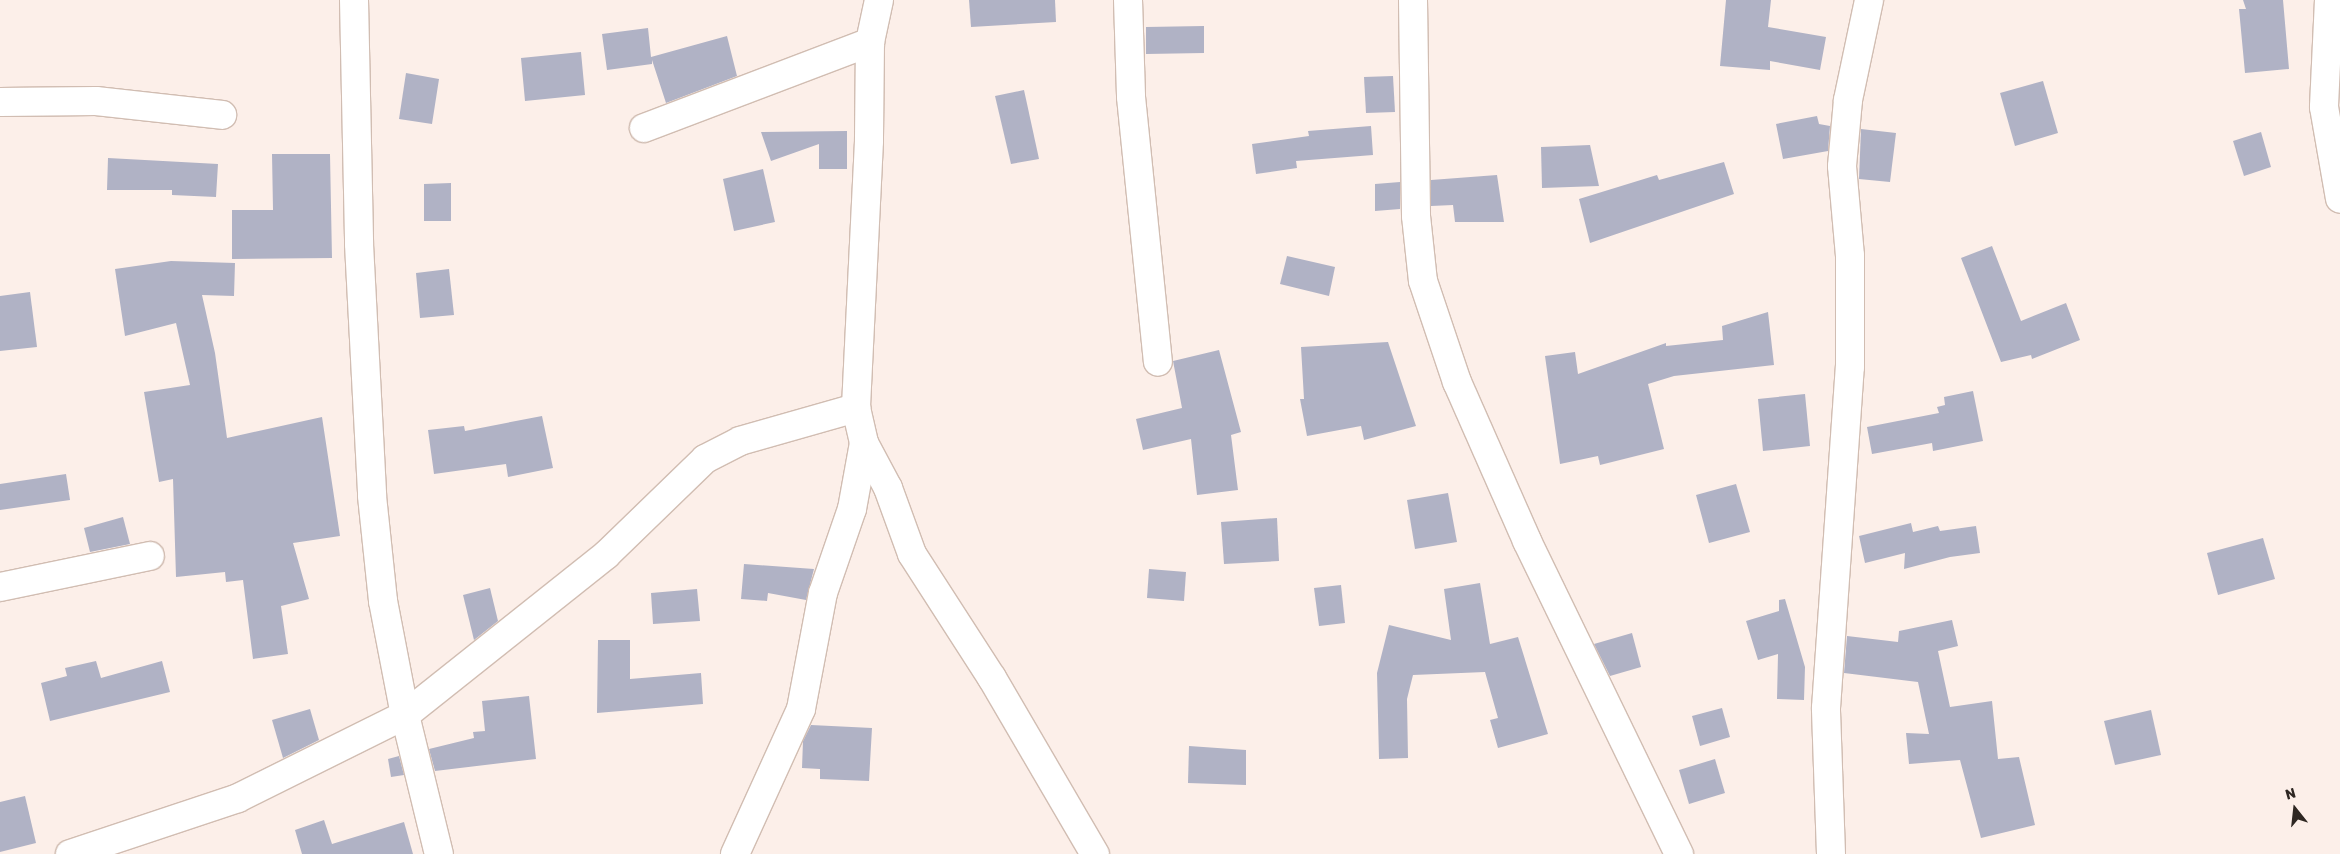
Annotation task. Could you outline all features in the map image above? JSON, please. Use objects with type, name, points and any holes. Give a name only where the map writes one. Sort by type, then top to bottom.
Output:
[{"type":"street","points":[[354,0],[359,244],[372,496],[383,601],[405,715],[439,854]]},
{"type":"street","points":[[879,0],[870,42],[869,150],[856,408],[864,443],[888,488],[912,554],[992,678],[1095,854]]},
{"type":"street","points":[[1128,0],[1131,97],[1158,362]]},
{"type":"street","points":[[1413,0],[1416,216],[1423,281],[1457,382],[1527,541],[1679,854]]},
{"type":"street","points":[[1831,854],[1826,708],[1850,367],[1850,256],[1842,166],[1848,100],[1869,0]]},
{"type":"street","points":[[2329,0],[2324,107],[2340,199]]},
{"type":"street","points":[[644,128],[870,42]]},
{"type":"street","points":[[0,102],[96,101],[222,115]]},
{"type":"street","points":[[70,854],[238,798],[405,715],[606,555],[705,459],[740,442],[856,408]]},
{"type":"street","points":[[735,854],[801,709],[823,593],[852,509],[864,443]]},
{"type":"street","points":[[0,587],[150,556]]},
{"type":"building","points":[[969,0],[1055,0],[1056,22],[971,27]]},
{"type":"building","points":[[1726,0],[1771,0],[1768,27],[1826,37],[1820,70],[1770,61],[1770,70],[1720,66]]},
{"type":"building","points":[[2243,0],[2283,0],[2289,69],[2245,73],[2239,9],[2246,9]]},
{"type":"building","points":[[1204,26],[1204,53],[1146,54],[1146,27]]},
{"type":"building","points":[[648,28],[651,57],[727,36],[737,76],[666,103],[652,60],[652,64],[607,70],[602,34]]},
{"type":"building","points":[[581,52],[585,95],[525,101],[521,58]]},
{"type":"building","points":[[406,73],[439,79],[432,124],[399,119]]},
{"type":"building","points":[[1393,76],[1395,112],[1366,113],[1364,77]]},
{"type":"building","points":[[2043,81],[2058,133],[2015,146],[2000,93]]},
{"type":"building","points":[[1024,90],[1039,159],[1011,164],[995,96]]},
{"type":"building","points":[[1817,116],[1819,124],[1830,126],[1828,151],[1783,159],[1776,124]]},
{"type":"building","points":[[1371,126],[1373,155],[1296,161],[1297,168],[1256,174],[1252,144],[1309,136],[1308,131]]},
{"type":"building","points":[[1861,129],[1896,133],[1890,182],[1859,179]]},
{"type":"building","points":[[847,131],[847,169],[819,169],[819,144],[771,161],[761,132]]},
{"type":"building","points":[[2261,132],[2271,167],[2244,176],[2233,141]]},
{"type":"building","points":[[1590,145],[1599,186],[1542,188],[1541,147]]},
{"type":"building","points":[[272,154],[330,154],[332,258],[232,259],[232,210],[273,210]]},
{"type":"building","points":[[108,158],[218,164],[216,197],[172,195],[172,190],[107,190]]},
{"type":"building","points":[[1724,162],[1734,194],[1590,243],[1579,199],[1657,175],[1659,180]]},
{"type":"building","points":[[763,169],[775,222],[734,231],[723,179]]},
{"type":"building","points":[[1497,175],[1504,222],[1455,222],[1453,205],[1431,206],[1431,180]]},
{"type":"building","points":[[1400,182],[1400,209],[1375,211],[1375,184]]},
{"type":"building","points":[[451,183],[451,221],[424,221],[424,184]]},
{"type":"building","points":[[1992,246],[2021,321],[2066,303],[2080,340],[2032,359],[2031,355],[2001,362],[1961,258]]},
{"type":"building","points":[[1287,256],[1335,267],[1329,296],[1280,284]]},
{"type":"building","points":[[171,261],[235,263],[234,296],[202,295],[215,353],[227,438],[322,417],[340,536],[293,543],[309,599],[281,606],[288,654],[253,659],[243,580],[226,582],[225,572],[176,577],[173,479],[159,482],[144,392],[190,385],[176,323],[125,336],[115,269]]},
{"type":"building","points":[[449,269],[454,315],[420,318],[416,273]]},
{"type":"building","points":[[30,292],[37,347],[0,351],[0,296]]},
{"type":"building","points":[[1768,312],[1774,365],[1674,376],[1648,384],[1664,449],[1600,465],[1598,456],[1560,464],[1545,356],[1575,352],[1578,374],[1666,343],[1666,346],[1723,340],[1722,326]]},
{"type":"building","points":[[1388,342],[1416,426],[1364,440],[1361,426],[1307,436],[1300,399],[1304,399],[1301,347]]},
{"type":"building","points":[[1219,350],[1241,432],[1231,435],[1238,490],[1197,495],[1191,439],[1143,450],[1136,419],[1182,408],[1173,361]]},
{"type":"building","points":[[1973,391],[1983,441],[1933,451],[1932,443],[1872,454],[1867,427],[1939,413],[1937,407],[1945,405],[1944,397]]},
{"type":"building","points":[[1805,394],[1810,446],[1763,451],[1758,399]]},
{"type":"building","points":[[542,416],[553,468],[508,477],[506,464],[434,474],[428,430],[464,426],[465,431]]},
{"type":"building","points":[[66,474],[70,500],[0,510],[0,484]]},
{"type":"building","points":[[1736,484],[1750,532],[1709,543],[1696,495]]},
{"type":"building","points":[[1448,493],[1457,542],[1415,549],[1407,500]]},
{"type":"building","points":[[123,517],[130,544],[90,552],[84,528]]},
{"type":"building","points":[[1277,518],[1279,561],[1224,564],[1221,522]]},
{"type":"building","points":[[1911,523],[1913,532],[1938,526],[1940,531],[1976,526],[1980,553],[1950,557],[1904,569],[1905,553],[1865,563],[1859,536]]},
{"type":"building","points":[[2263,538],[2275,579],[2218,595],[2207,553]]},
{"type":"building","points":[[744,564],[814,569],[806,600],[768,593],[767,601],[741,599]]},
{"type":"building","points":[[1149,569],[1186,572],[1184,601],[1147,598]]},
{"type":"building","points":[[1480,583],[1490,644],[1518,637],[1548,734],[1498,748],[1490,720],[1498,718],[1485,672],[1413,675],[1407,699],[1408,758],[1379,759],[1377,673],[1389,625],[1451,640],[1444,589]]},
{"type":"building","points":[[1341,585],[1345,623],[1319,626],[1314,588]]},
{"type":"building","points":[[490,588],[498,621],[474,640],[463,595]]},
{"type":"building","points":[[697,589],[700,621],[653,624],[651,593]]},
{"type":"building","points":[[1785,599],[1805,667],[1804,700],[1777,699],[1778,654],[1758,660],[1746,621],[1779,611],[1779,600]]},
{"type":"building","points":[[1952,620],[1958,646],[1938,651],[1950,707],[1992,701],[1998,759],[2019,757],[2035,825],[1981,838],[1960,760],[1909,764],[1906,733],[1929,734],[1918,682],[1844,673],[1847,636],[1898,642],[1899,631]]},
{"type":"building","points":[[1632,633],[1641,667],[1610,676],[1594,644]]},
{"type":"building","points":[[598,640],[630,640],[630,679],[701,673],[703,704],[597,713]]},
{"type":"building","points":[[96,661],[101,678],[162,661],[170,692],[50,721],[41,683],[67,676],[65,668]]},
{"type":"building","points":[[529,696],[536,759],[435,771],[429,749],[474,738],[473,732],[485,731],[482,701]]},
{"type":"building","points":[[1722,708],[1730,737],[1700,746],[1692,716]]},
{"type":"building","points":[[310,709],[319,740],[283,758],[272,720]]},
{"type":"building","points":[[2151,710],[2161,755],[2115,765],[2104,721]]},
{"type":"building","points":[[811,725],[872,728],[869,781],[820,779],[820,769],[802,768],[803,741]]},
{"type":"building","points":[[1189,746],[1246,750],[1246,785],[1188,783]]},
{"type":"building","points":[[399,756],[404,775],[391,777],[388,759]]},
{"type":"building","points":[[1715,759],[1725,793],[1689,804],[1679,770]]},
{"type":"building","points":[[25,796],[36,843],[0,852],[0,802]]},
{"type":"building","points":[[324,820],[332,844],[404,822],[413,854],[302,854],[295,830]]}]
